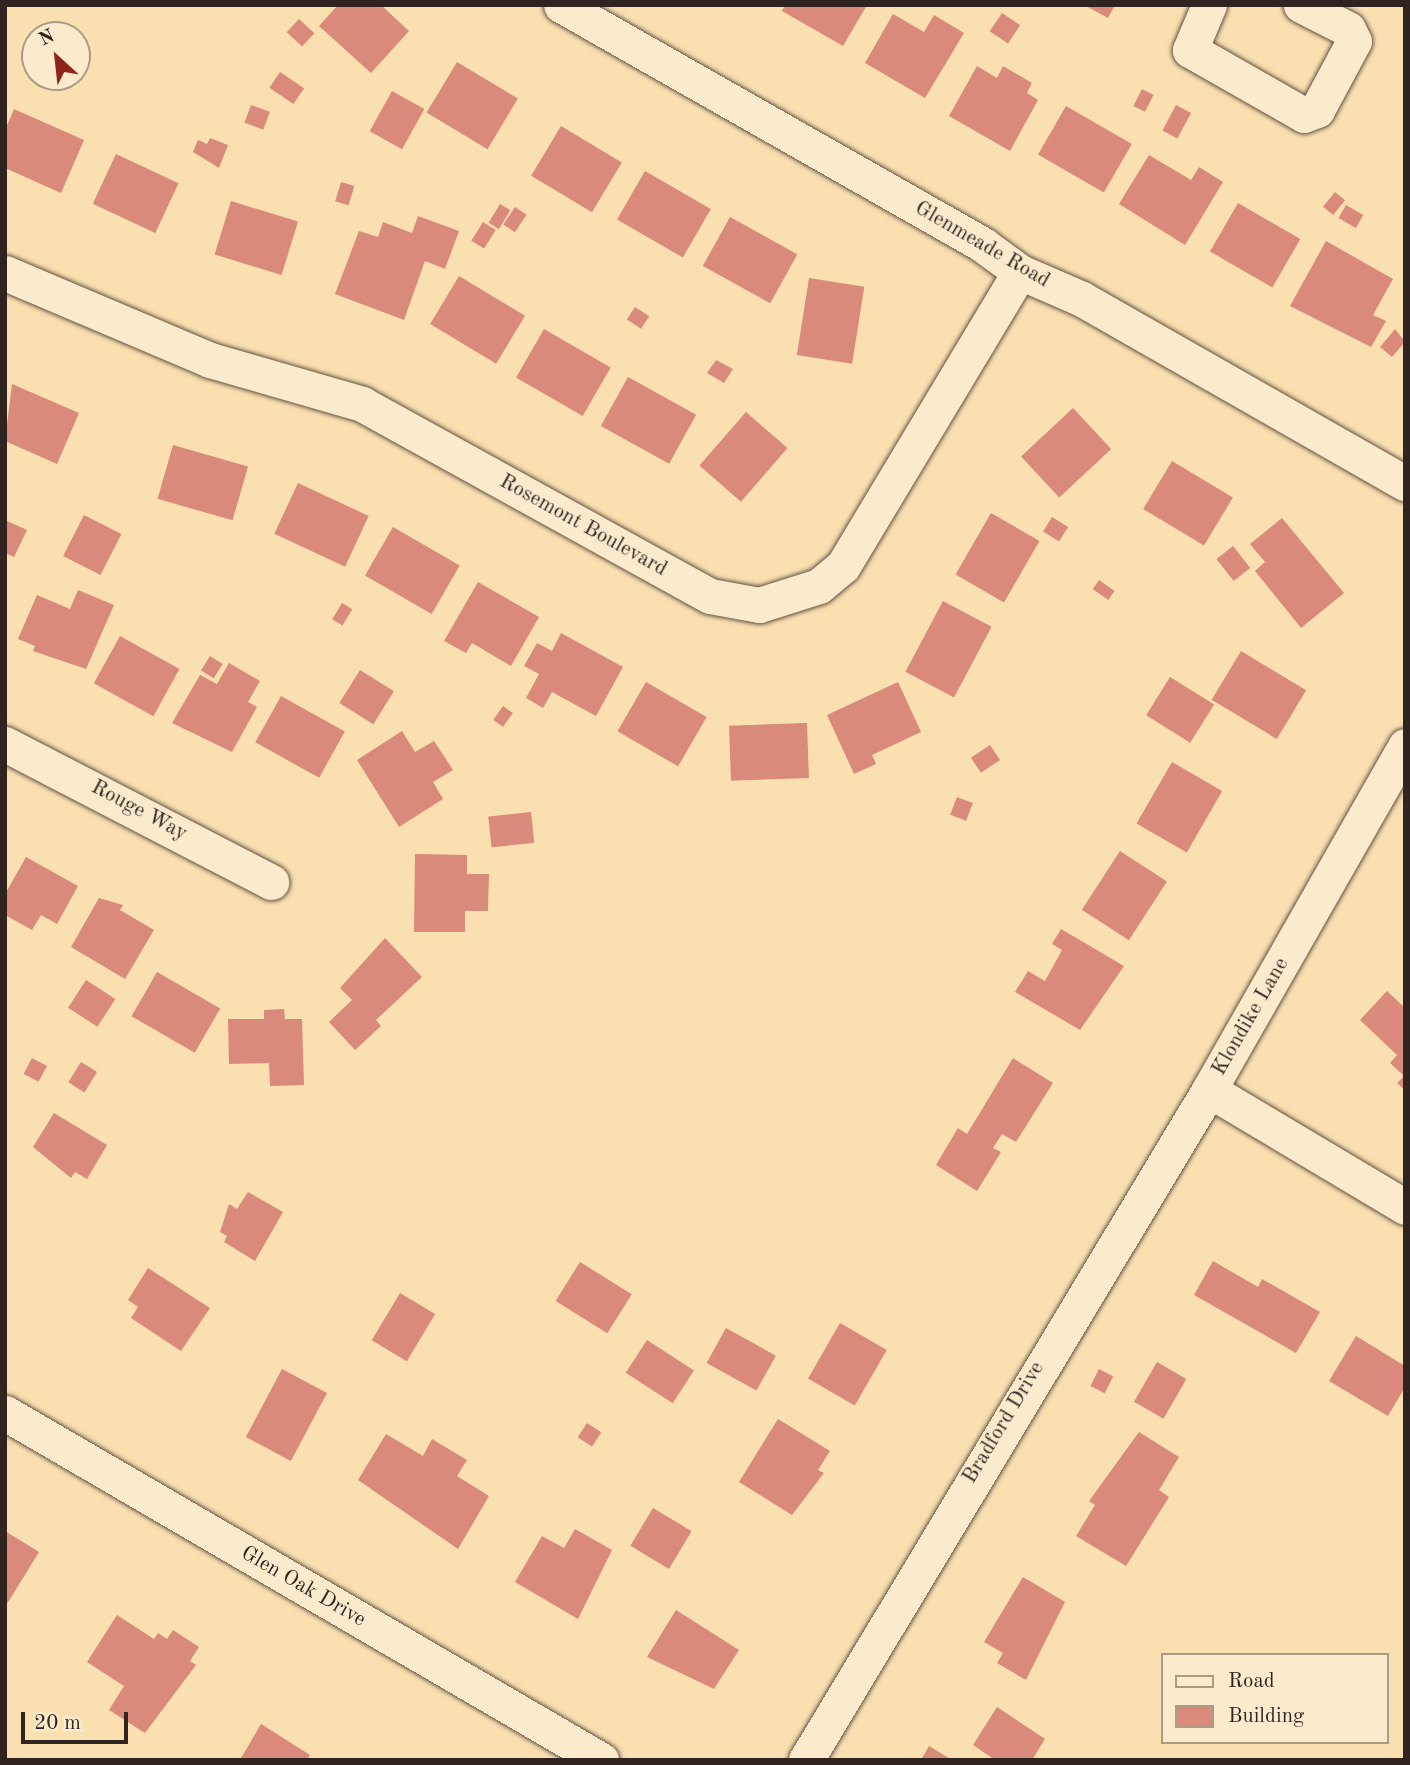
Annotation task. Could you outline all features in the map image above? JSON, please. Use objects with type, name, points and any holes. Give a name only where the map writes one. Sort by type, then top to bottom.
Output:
[{"type":"street","name":"Glenmeade Road","points":[[561,5],[983,244],[1020,272],[1082,299],[1405,483]]},
{"type":"street","points":[[1209,5],[1189,50],[1304,115],[1317,110],[1354,41],[1348,29],[1301,5]]},
{"type":"street","name":"Rosemont Boulevard","points":[[5,273],[210,360],[362,404],[710,596],[760,606],[819,586],[843,566],[1020,272]]},
{"type":"street","name":"Rouge Way","points":[[5,744],[271,882]]},
{"type":"street","name":"Klondike Lane","points":[[1405,746],[1209,1090],[1405,1207]]},
{"type":"street","name":"Bradford Drive","points":[[806,1760],[1209,1090]]},
{"type":"street","name":"Glen Oak Drive","points":[[5,1413],[601,1760]]},
{"type":"building","points":[[338,5],[381,5],[409,31],[371,73],[319,26]]},
{"type":"building","points":[[785,5],[867,5],[843,46],[782,11]]},
{"type":"building","points":[[1084,5],[1115,5],[1108,18]]},
{"type":"building","points":[[1002,13],[1020,25],[1008,44],[990,31]]},
{"type":"building","points":[[893,14],[924,32],[934,15],[964,33],[925,98],[865,63]]},
{"type":"building","points":[[299,19],[314,33],[302,46],[287,32]]},
{"type":"building","points":[[457,62],[518,99],[487,149],[427,113]]},
{"type":"building","points":[[977,66],[997,78],[1003,66],[1032,83],[1027,93],[1038,100],[1010,151],[949,116]]},
{"type":"building","points":[[280,72],[304,88],[293,104],[269,88]]},
{"type":"building","points":[[1142,89],[1154,95],[1145,112],[1133,106]]},
{"type":"building","points":[[392,91],[424,109],[402,149],[370,131]]},
{"type":"building","points":[[251,105],[270,112],[263,130],[245,123]]},
{"type":"building","points":[[1176,105],[1191,113],[1177,139],[1162,131]]},
{"type":"building","points":[[1066,106],[1132,144],[1104,192],[1038,154]]},
{"type":"building","points":[[14,109],[84,140],[61,193],[5,168],[5,130]]},
{"type":"building","points":[[561,126],[622,163],[592,212],[531,176]]},
{"type":"building","points":[[210,138],[228,145],[219,168],[193,152],[198,140],[207,144]]},
{"type":"building","points":[[116,154],[179,183],[155,233],[93,204]]},
{"type":"building","points":[[1149,155],[1191,180],[1199,167],[1223,182],[1185,245],[1119,204]]},
{"type":"building","points":[[645,171],[711,209],[683,257],[617,219]]},
{"type":"building","points":[[341,182],[354,186],[349,205],[335,201]]},
{"type":"building","points":[[1335,192],[1345,200],[1333,215],[1323,207]]},
{"type":"building","points":[[231,201],[298,221],[282,275],[215,255]]},
{"type":"building","points":[[1238,203],[1300,239],[1272,287],[1210,251]]},
{"type":"building","points":[[500,204],[510,210],[499,229],[489,223]]},
{"type":"building","points":[[1346,205],[1363,215],[1356,228],[1338,218]]},
{"type":"building","points":[[515,207],[527,215],[515,232],[503,224]]},
{"type":"building","points":[[418,216],[459,231],[445,269],[425,261],[404,320],[335,294],[359,231],[378,237],[383,222],[412,233]]},
{"type":"building","points":[[730,217],[797,254],[770,303],[703,266]]},
{"type":"building","points":[[483,222],[496,230],[484,249],[471,241]]},
{"type":"building","points":[[1326,241],[1393,279],[1373,315],[1386,321],[1371,347],[1290,306]]},
{"type":"building","points":[[459,276],[525,316],[496,364],[430,324]]},
{"type":"building","points":[[809,278],[864,287],[852,364],[797,355]]},
{"type":"building","points":[[635,307],[649,316],[641,329],[627,320]]},
{"type":"building","points":[[544,329],[611,368],[583,416],[516,377]]},
{"type":"building","points":[[1395,329],[1405,342],[1392,357],[1380,347]]},
{"type":"building","points":[[716,360],[733,369],[724,383],[707,373]]},
{"type":"building","points":[[628,377],[696,415],[669,464],[601,426]]},
{"type":"building","points":[[12,384],[79,413],[57,464],[5,441]]},
{"type":"building","points":[[1073,408],[1111,449],[1059,497],[1021,456]]},
{"type":"building","points":[[746,412],[788,448],[741,502],[699,466]]},
{"type":"building","points":[[173,445],[248,466],[233,520],[158,499]]},
{"type":"building","points":[[1172,461],[1233,498],[1204,546],[1143,509]]},
{"type":"building","points":[[298,483],[369,516],[345,567],[274,534]]},
{"type":"building","points":[[991,513],[1039,541],[1004,602],[956,574]]},
{"type":"building","points":[[84,515],[121,534],[101,575],[63,556]]},
{"type":"building","points":[[1052,517],[1068,527],[1059,541],[1043,531]]},
{"type":"building","points":[[1282,518],[1344,593],[1301,628],[1255,571],[1265,562],[1250,544]]},
{"type":"building","points":[[5,520],[27,530],[14,557],[5,553]]},
{"type":"building","points":[[393,527],[460,566],[432,614],[365,575]]},
{"type":"building","points":[[1233,546],[1250,568],[1234,581],[1216,559]]},
{"type":"building","points":[[1099,580],[1115,591],[1108,600],[1093,589]]},
{"type":"building","points":[[478,582],[539,617],[511,666],[472,643],[466,653],[444,641]]},
{"type":"building","points":[[78,590],[114,605],[86,669],[33,651],[35,646],[18,639],[37,595],[70,609]]},
{"type":"building","points":[[943,601],[992,627],[954,697],[905,672]]},
{"type":"building","points":[[342,603],[352,609],[343,625],[332,619]]},
{"type":"building","points":[[561,633],[623,667],[596,716],[552,692],[543,708],[526,698],[539,674],[524,666],[537,643],[552,651]]},
{"type":"building","points":[[120,636],[179,669],[153,716],[94,683]]},
{"type":"building","points":[[1241,651],[1306,690],[1277,739],[1212,700]]},
{"type":"building","points":[[210,656],[223,664],[214,678],[201,670]]},
{"type":"building","points":[[229,663],[260,681],[248,702],[257,707],[232,752],[172,723],[200,675],[217,684]]},
{"type":"building","points":[[360,670],[394,691],[373,724],[339,703]]},
{"type":"building","points":[[1170,677],[1214,705],[1190,743],[1146,715]]},
{"type":"building","points":[[646,682],[707,717],[678,766],[618,731]]},
{"type":"building","points":[[898,682],[921,732],[872,755],[876,764],[854,774],[827,715]]},
{"type":"building","points":[[281,696],[345,731],[319,778],[255,742]]},
{"type":"building","points":[[503,706],[513,713],[503,727],[493,720]]},
{"type":"building","points":[[807,723],[809,778],[731,781],[729,726]]},
{"type":"building","points":[[402,731],[415,752],[434,741],[453,770],[433,782],[443,799],[399,827],[357,760]]},
{"type":"building","points":[[990,745],[1000,760],[981,773],[971,758]]},
{"type":"building","points":[[1172,762],[1222,791],[1187,852],[1136,823]]},
{"type":"building","points":[[957,797],[973,803],[966,821],[950,815]]},
{"type":"building","points":[[531,812],[534,843],[491,847],[488,816]]},
{"type":"building","points":[[1120,851],[1167,881],[1129,940],[1082,910]]},
{"type":"building","points":[[415,854],[467,855],[467,874],[489,874],[488,911],[465,911],[465,932],[414,932]]},
{"type":"building","points":[[26,857],[78,886],[57,924],[41,915],[32,930],[5,915],[5,894]]},
{"type":"building","points":[[99,898],[123,905],[120,910],[154,930],[125,979],[71,947]]},
{"type":"building","points":[[1061,929],[1124,966],[1080,1030],[1015,992],[1028,971],[1045,981],[1062,950],[1052,944]]},
{"type":"building","points":[[385,938],[422,977],[376,1020],[381,1026],[355,1050],[329,1022],[352,1000],[340,988]]},
{"type":"building","points":[[157,972],[220,1008],[195,1053],[132,1016]]},
{"type":"building","points":[[86,980],[115,999],[97,1027],[68,1008]]},
{"type":"building","points":[[1387,991],[1405,1008],[1405,1090],[1397,1083],[1404,1076],[1390,1063],[1397,1055],[1360,1020]]},
{"type":"building","points":[[284,1009],[285,1019],[302,1019],[304,1085],[270,1086],[269,1063],[229,1064],[228,1019],[264,1019],[264,1010]]},
{"type":"building","points":[[32,1058],[47,1066],[39,1082],[24,1074]]},
{"type":"building","points":[[1013,1058],[1053,1083],[1016,1142],[1002,1134],[993,1148],[1001,1152],[977,1191],[936,1165],[958,1128],[967,1134]]},
{"type":"building","points":[[81,1062],[97,1072],[84,1092],[68,1082]]},
{"type":"building","points":[[54,1113],[107,1145],[87,1179],[75,1172],[71,1178],[33,1147]]},
{"type":"building","points":[[248,1192],[283,1212],[255,1261],[224,1242],[227,1236],[220,1232],[229,1204],[237,1209]]},
{"type":"building","points":[[1213,1261],[1258,1287],[1262,1279],[1320,1312],[1296,1353],[1194,1295]]},
{"type":"building","points":[[580,1262],[632,1294],[607,1333],[556,1301]]},
{"type":"building","points":[[148,1268],[210,1308],[181,1351],[131,1318],[138,1307],[128,1300]]},
{"type":"building","points":[[400,1293],[435,1314],[407,1361],[372,1340]]},
{"type":"building","points":[[840,1323],[887,1350],[855,1405],[808,1378]]},
{"type":"building","points":[[726,1328],[776,1356],[756,1391],[707,1363]]},
{"type":"building","points":[[1356,1336],[1405,1366],[1405,1387],[1388,1416],[1329,1381]]},
{"type":"building","points":[[647,1340],[694,1370],[673,1403],[626,1373]]},
{"type":"building","points":[[1157,1362],[1186,1379],[1163,1419],[1134,1402]]},
{"type":"building","points":[[282,1369],[327,1393],[291,1461],[246,1437]]},
{"type":"building","points":[[1099,1369],[1113,1376],[1105,1393],[1090,1386]]},
{"type":"building","points":[[778,1419],[830,1451],[818,1470],[824,1473],[792,1515],[739,1482]]},
{"type":"building","points":[[587,1423],[601,1432],[592,1447],[578,1437]]},
{"type":"building","points":[[1139,1432],[1179,1457],[1159,1490],[1169,1497],[1126,1566],[1076,1536],[1095,1505],[1089,1501]]},
{"type":"building","points":[[386,1434],[423,1456],[432,1439],[467,1460],[457,1476],[489,1496],[458,1549],[358,1480]]},
{"type":"building","points":[[653,1508],[692,1531],[669,1569],[630,1546]]},
{"type":"building","points":[[575,1529],[612,1550],[578,1619],[515,1582],[542,1536],[564,1548]]},
{"type":"building","points":[[5,1531],[39,1552],[5,1607]]},
{"type":"building","points":[[1023,1577],[1065,1602],[1026,1680],[997,1663],[1003,1653],[984,1642]]},
{"type":"building","points":[[676,1610],[739,1650],[714,1689],[647,1657]]},
{"type":"building","points":[[117,1615],[154,1639],[158,1633],[167,1639],[173,1630],[199,1647],[190,1661],[196,1665],[145,1733],[109,1710],[124,1686],[87,1662]]},
{"type":"building","points":[[997,1707],[1045,1739],[1032,1760],[995,1760],[973,1745]]},
{"type":"building","points":[[261,1724],[310,1755],[307,1760],[240,1760]]},
{"type":"building","points":[[929,1746],[952,1760],[921,1760]]}]
